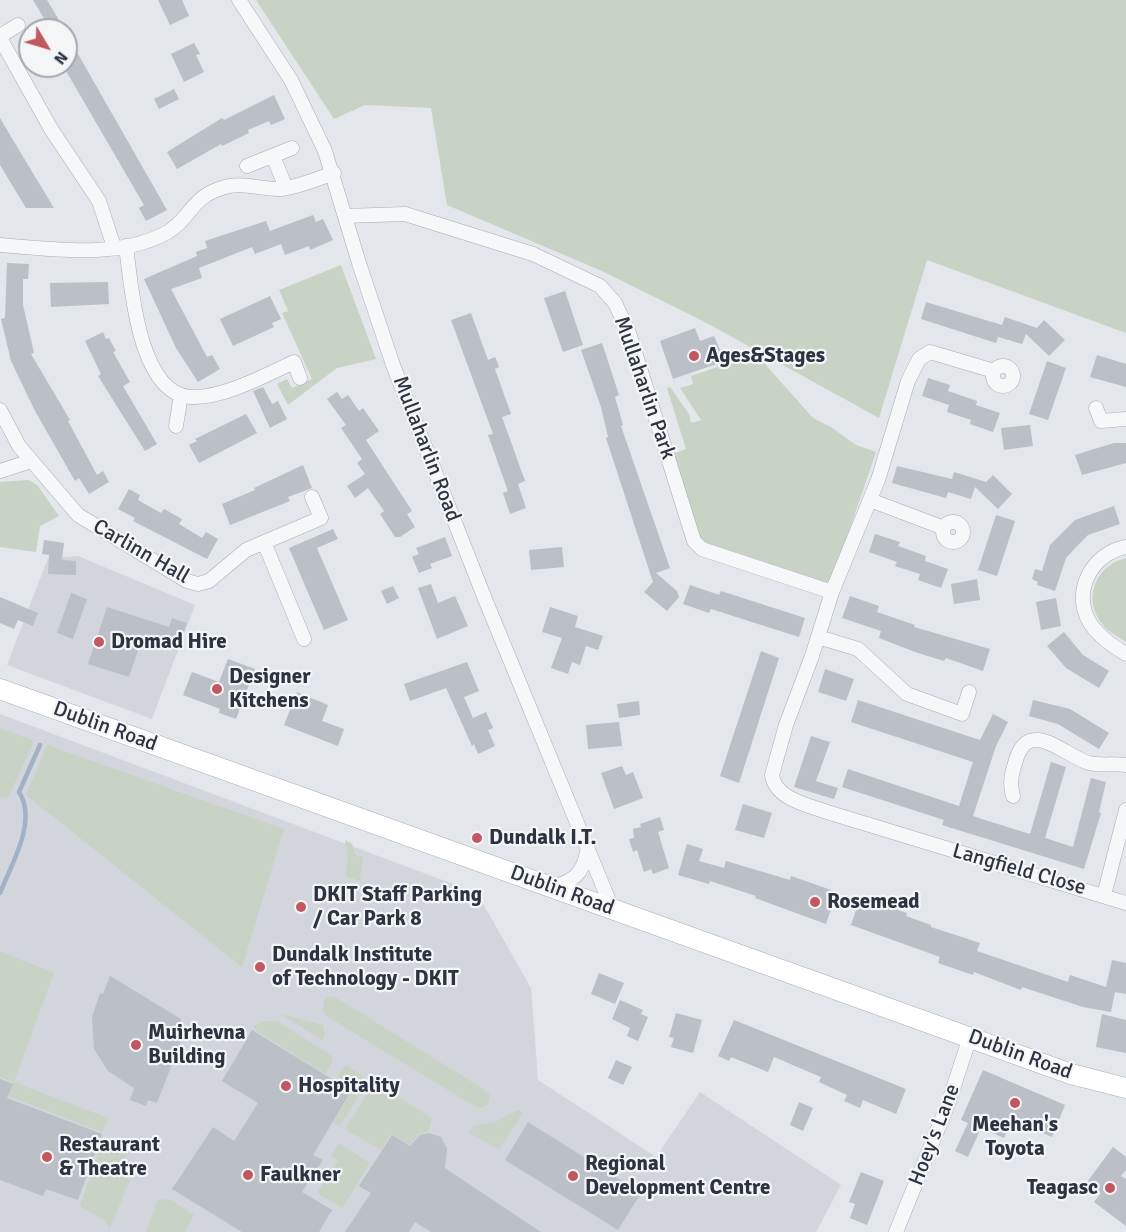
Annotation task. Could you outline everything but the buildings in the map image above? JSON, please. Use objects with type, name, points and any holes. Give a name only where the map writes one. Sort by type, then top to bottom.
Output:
[{"type":"main road","name":"Dublin Road","points":[[0,688],[1071,1074],[1126,1088]]},
{"type":"street","name":"Mullaharlin Road","points":[[238,0],[291,81],[334,174],[345,216],[393,365],[612,908]]},
{"type":"street","points":[[18,26],[0,37],[51,129],[99,201],[120,247],[140,337],[157,373],[181,395],[190,397],[217,393],[252,381],[294,362],[300,378]]},
{"type":"street","points":[[247,166],[292,148]]},
{"type":"street","points":[[273,156],[285,188]]},
{"type":"street","points":[[0,245],[67,249],[120,247],[145,242],[167,232],[183,219],[194,203],[207,194],[224,187],[239,185],[285,188],[334,174]]},
{"type":"street","name":"Mullaharlin Park","points":[[345,216],[405,214],[533,254],[600,286],[615,303],[629,333],[694,541],[702,549],[832,592]]},
{"type":"street","points":[[969,692],[962,714],[938,707],[907,694],[858,649],[818,637],[832,592],[870,500],[908,381],[919,359],[930,352],[943,354],[994,371]]},
{"type":"street","points":[[176,426],[181,395]]},
{"type":"street","points":[[1096,408],[1101,421],[1126,419]]},
{"type":"street","name":"Carlinn Hall","points":[[0,410],[8,429],[31,461],[78,515],[187,581],[198,584],[209,581],[246,550],[321,518],[312,497]]},
{"type":"street","points":[[0,471],[31,461]]},
{"type":"street","points":[[870,500],[944,528]]},
{"type":"street","points":[[264,542],[304,639]]},
{"type":"street","points":[[1126,547],[1104,555],[1089,571],[1082,596],[1090,623],[1101,637],[1126,654]]},
{"type":"street","name":"Langfield Close","points":[[818,637],[786,725],[772,775],[773,782],[785,795],[933,846],[1126,903]]},
{"type":"street","points":[[1013,796],[1011,776],[1018,753],[1023,745],[1036,740],[1046,740],[1087,762],[1126,765]]},
{"type":"street","points":[[1104,895],[1126,810]]},
{"type":"street","points":[[553,887],[569,882],[584,868],[588,850]]},
{"type":"street","name":"Hoey's Lane","points":[[896,1232],[948,1104],[970,1037]]},
{"type":"shaded area","name":"Dromad Hire","points":[[78,556],[195,605],[152,719],[7,665],[48,558]]},
{"type":"shaded area","name":"Dundalk Institute of Technology - DKIT","points":[[0,714],[477,893],[531,988],[538,1080],[656,1157],[700,1092],[841,1185],[816,1232],[0,1232]]},
{"type":"green space","points":[[256,0],[1126,0],[1126,333],[927,260],[879,418],[703,321],[604,272],[447,205],[431,108],[365,105],[334,119]]},
{"type":"green space","points":[[341,265],[376,359],[337,368],[288,405],[277,384],[287,379],[292,388],[312,379],[282,313],[288,311],[279,290]]},
{"type":"green space","points":[[756,354],[813,418],[831,427],[856,445],[876,452],[834,575],[826,583],[713,549],[701,540],[673,454],[686,449],[667,388],[670,387],[689,414],[691,423],[701,420],[680,388],[693,384],[691,376]]},
{"type":"green space","points":[[29,480],[37,485],[59,516],[40,526],[36,552],[0,547],[0,482]]},
{"type":"green space","points":[[1126,558],[1126,642],[1103,625],[1093,605],[1093,595],[1095,585],[1106,568]]},
{"type":"green space","points":[[0,728],[34,741],[8,798],[0,797]]},
{"type":"green space","points":[[47,745],[284,829],[242,967],[26,795]]},
{"type":"green space","points":[[345,840],[352,844],[357,857],[363,856],[360,881],[345,876],[348,857]]},
{"type":"green space","points":[[0,951],[54,973],[14,1082],[108,1118],[102,1132],[8,1096],[13,1082],[0,1077]]},
{"type":"green space","points":[[329,996],[335,997],[485,1090],[490,1095],[488,1105],[481,1108],[476,1107],[328,1017],[323,1012],[324,1000]]},
{"type":"green space","points":[[281,1014],[323,1025],[325,1035],[322,1040]]},
{"type":"green space","points":[[265,1021],[277,1021],[332,1056],[333,1060],[325,1074],[257,1031],[253,1026]]},
{"type":"green space","points":[[346,1065],[361,1075],[364,1087],[340,1126],[333,1122],[352,1091],[338,1082],[341,1078],[337,1076]]},
{"type":"green space","points":[[382,1087],[432,1118],[428,1132],[419,1134],[410,1145],[391,1134],[381,1150],[345,1129],[370,1089]]},
{"type":"green space","points":[[518,1110],[523,1113],[499,1149],[469,1133],[473,1126],[495,1122]]},
{"type":"green space","points":[[103,1139],[129,1149],[119,1175],[130,1180],[110,1228],[104,1220],[80,1206]]},
{"type":"green space","points":[[339,1143],[370,1163],[342,1208],[317,1193],[338,1161],[331,1156]]},
{"type":"green space","points":[[158,1199],[171,1200],[194,1215],[185,1232],[146,1232]]},
{"type":"waterway","points":[[0,893],[21,843],[24,829],[26,816],[19,792],[40,745]]},
{"type":"place","name":"Ages&Stages","points":[[694,356]]},
{"type":"place","name":"Dromad Hire","points":[[99,642]]},
{"type":"place","name":"Designer Kitchens","points":[[217,689]]},
{"type":"place","name":"Dundalk I.T.","points":[[477,838]]},
{"type":"place","name":"Rosemead","points":[[815,902]]},
{"type":"place","name":"DKIT Staff Parking / Car Park 8","points":[[301,907]]},
{"type":"place","name":"Dundalk Institute of Technology - DKIT","points":[[260,967]]},
{"type":"place","name":"Muirhevna Building","points":[[136,1045]]},
{"type":"place","name":"Hospitality","points":[[286,1086]]},
{"type":"place","name":"Meehan's Toyota","points":[[1015,1103]]},
{"type":"place","name":"Restaurant & Theatre","points":[[47,1157]]},
{"type":"place","name":"Faulkner","points":[[248,1175]]},
{"type":"place","name":"Regional Development Centre","points":[[573,1176]]},
{"type":"place","name":"Teagasc","points":[[1110,1188]]}]
